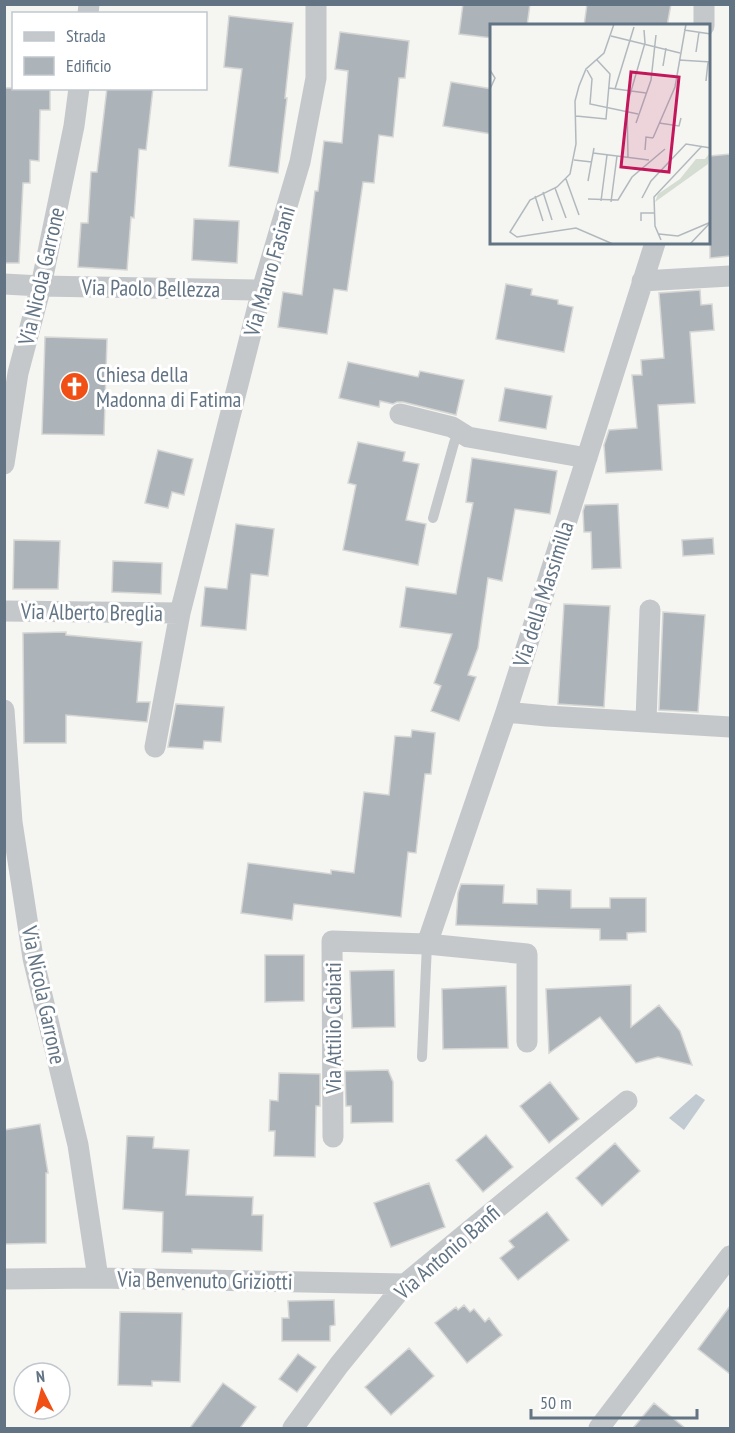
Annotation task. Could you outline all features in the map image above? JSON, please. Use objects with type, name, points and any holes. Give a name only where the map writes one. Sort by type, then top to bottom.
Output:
[{"type":"street","name":"Via Mauro Fasiani","points":[[155,747],[180,613],[262,290],[300,162],[316,78],[316,4]]},
{"type":"street","points":[[704,4],[704,24]]},
{"type":"street","name":"Via Nicola Garrone","points":[[4,464],[18,373],[41,286],[74,126],[79,90]]},
{"type":"street","name":"Via della Massimilla","points":[[427,944],[506,712],[655,244]]},
{"type":"street","points":[[642,281],[730,276]]},
{"type":"street","name":"Via Paolo Bellezza","points":[[4,284],[262,290]]},
{"type":"street","points":[[400,414],[452,427],[468,437],[587,458]]},
{"type":"street","points":[[646,721],[650,610]]},
{"type":"street","name":"Via Alberto Breglia","points":[[4,611],[180,613]]},
{"type":"street","name":"Via Nicola Garrone","points":[[4,710],[12,822],[33,958],[78,1145],[98,1278]]},
{"type":"street","points":[[506,712],[730,727]]},
{"type":"street","name":"Via Attilio Cabiati","points":[[333,1137],[332,940],[427,944]]},
{"type":"street","points":[[427,944],[527,954],[527,1042]]},
{"type":"street","name":"Via Antonio Banfi","points":[[294,1428],[339,1365],[405,1284],[627,1101]]},
{"type":"street","points":[[599,1428],[730,1256]]},
{"type":"street","name":"Via Benvenuto Griziotti","points":[[4,1278],[405,1284]]},
{"type":"lane","points":[[433,518],[459,431]]},
{"type":"lane","points":[[422,1056],[427,944]]},
{"type":"shaded area","points":[[696,1094],[705,1100],[684,1130],[669,1118]]},
{"type":"building","points":[[463,4],[530,4],[527,24],[490,24],[490,38],[459,34]]},
{"type":"building","points":[[587,4],[671,4],[667,24],[584,24]]},
{"type":"building","points":[[229,16],[293,23],[278,173],[229,166],[242,69],[224,67]]},
{"type":"building","points":[[340,32],[409,41],[405,78],[399,78],[393,137],[379,135],[374,183],[363,182],[347,291],[334,289],[327,334],[278,327],[283,292],[302,295],[315,191],[318,191],[324,141],[342,143],[348,71],[335,69]]},
{"type":"building","points":[[451,82],[490,89],[490,134],[443,126]]},
{"type":"building","points":[[4,88],[50,90],[50,110],[40,110],[39,161],[30,160],[30,183],[23,183],[19,263],[4,263]]},
{"type":"building","points":[[107,90],[153,90],[146,150],[139,149],[134,218],[131,217],[127,270],[78,267],[81,223],[88,223],[91,172],[97,172]]},
{"type":"building","points":[[730,154],[730,256],[710,258],[711,244],[711,156]]},
{"type":"building","points":[[194,219],[239,221],[237,263],[192,260]]},
{"type":"building","points":[[506,284],[532,289],[531,295],[558,300],[558,304],[573,307],[564,352],[496,339]]},
{"type":"building","points":[[700,290],[701,305],[712,304],[714,330],[690,332],[695,403],[658,405],[662,470],[606,473],[604,445],[609,430],[637,428],[632,375],[642,375],[641,360],[664,358],[659,293]]},
{"type":"building","name":"Chiesa della Madonna di Fatima","points":[[45,337],[107,339],[104,435],[42,434]]},
{"type":"building","points":[[348,362],[418,377],[420,371],[464,380],[456,415],[403,402],[393,404],[380,401],[379,407],[339,398]]},
{"type":"building","points":[[505,388],[552,396],[546,429],[499,421]]},
{"type":"building","points":[[358,442],[405,452],[403,461],[419,464],[406,520],[426,524],[418,565],[343,550],[356,485],[348,483]]},
{"type":"building","points":[[158,450],[193,459],[184,495],[172,492],[168,508],[145,503]]},
{"type":"building","points":[[472,458],[557,471],[550,514],[515,509],[502,581],[488,578],[478,648],[468,675],[476,677],[459,721],[431,711],[441,686],[434,683],[452,634],[400,627],[406,587],[456,594],[473,503],[466,502]]},
{"type":"building","points":[[618,504],[621,568],[592,569],[591,532],[584,532],[585,505]]},
{"type":"building","points":[[236,524],[274,529],[268,576],[251,574],[246,630],[201,626],[205,587],[227,589]]},
{"type":"building","points":[[713,538],[714,554],[683,556],[682,540]]},
{"type":"building","points":[[14,540],[60,541],[58,589],[13,589]]},
{"type":"building","points":[[113,561],[162,563],[161,594],[112,592]]},
{"type":"building","points":[[564,604],[610,606],[604,707],[558,704]]},
{"type":"building","points":[[663,612],[705,615],[698,712],[659,710]]},
{"type":"building","points":[[66,632],[66,635],[142,642],[137,702],[150,702],[147,722],[66,715],[66,743],[24,743],[23,633]]},
{"type":"building","points":[[176,704],[224,707],[221,742],[204,741],[203,749],[168,747]]},
{"type":"building","points":[[412,730],[435,733],[431,774],[425,774],[416,853],[408,852],[401,917],[294,904],[292,920],[241,913],[248,863],[331,874],[331,870],[354,873],[364,792],[389,795],[395,736],[411,737]]},
{"type":"building","points":[[461,884],[504,885],[503,903],[537,904],[537,889],[571,890],[571,908],[610,908],[610,898],[646,898],[646,932],[627,933],[627,940],[600,940],[600,929],[456,925],[458,893]]},
{"type":"building","points":[[265,955],[304,955],[304,1001],[265,1002]]},
{"type":"building","points":[[394,970],[395,1027],[352,1028],[350,971]]},
{"type":"building","points":[[631,985],[631,1027],[659,1005],[680,1031],[692,1065],[658,1057],[636,1063],[600,1017],[549,1053],[546,989]]},
{"type":"building","points":[[506,986],[508,1048],[443,1049],[442,989]]},
{"type":"building","points":[[388,1070],[393,1082],[393,1122],[351,1123],[351,1106],[346,1106],[345,1071]]},
{"type":"building","points":[[279,1073],[320,1074],[320,1106],[316,1106],[315,1157],[274,1156],[275,1131],[269,1131],[270,1100],[278,1101]]},
{"type":"building","points":[[550,1082],[579,1119],[549,1143],[520,1106]]},
{"type":"building","points":[[40,1124],[48,1173],[46,1173],[46,1243],[4,1244],[4,1130]]},
{"type":"building","points":[[486,1135],[513,1167],[483,1192],[456,1160]]},
{"type":"building","points":[[127,1136],[154,1137],[153,1148],[189,1150],[186,1195],[253,1197],[252,1215],[263,1215],[262,1251],[192,1249],[192,1253],[162,1252],[163,1212],[123,1209]]},
{"type":"building","points":[[615,1143],[640,1171],[602,1206],[576,1178]]},
{"type":"building","points":[[429,1183],[445,1227],[391,1247],[374,1203]]},
{"type":"building","points":[[547,1212],[569,1240],[518,1280],[500,1258],[514,1247],[509,1241]]},
{"type":"building","points":[[334,1300],[335,1325],[330,1326],[330,1341],[282,1341],[282,1318],[289,1318],[288,1301]]},
{"type":"building","points":[[464,1305],[470,1312],[474,1309],[485,1322],[489,1318],[502,1335],[467,1363],[435,1323],[456,1307],[458,1310]]},
{"type":"building","points":[[730,1306],[730,1374],[698,1349]]},
{"type":"building","points":[[120,1312],[182,1313],[180,1382],[152,1381],[152,1386],[118,1385]]},
{"type":"building","points":[[409,1348],[434,1376],[391,1415],[365,1387]]},
{"type":"building","points":[[298,1354],[316,1367],[297,1392],[279,1379]]},
{"type":"building","points":[[223,1383],[256,1407],[240,1428],[190,1428]]},
{"type":"building","points":[[654,1403],[685,1428],[633,1428]]},
{"type":"place","name":"Chiesa della Madonna di Fatima","points":[[75,387]]}]
